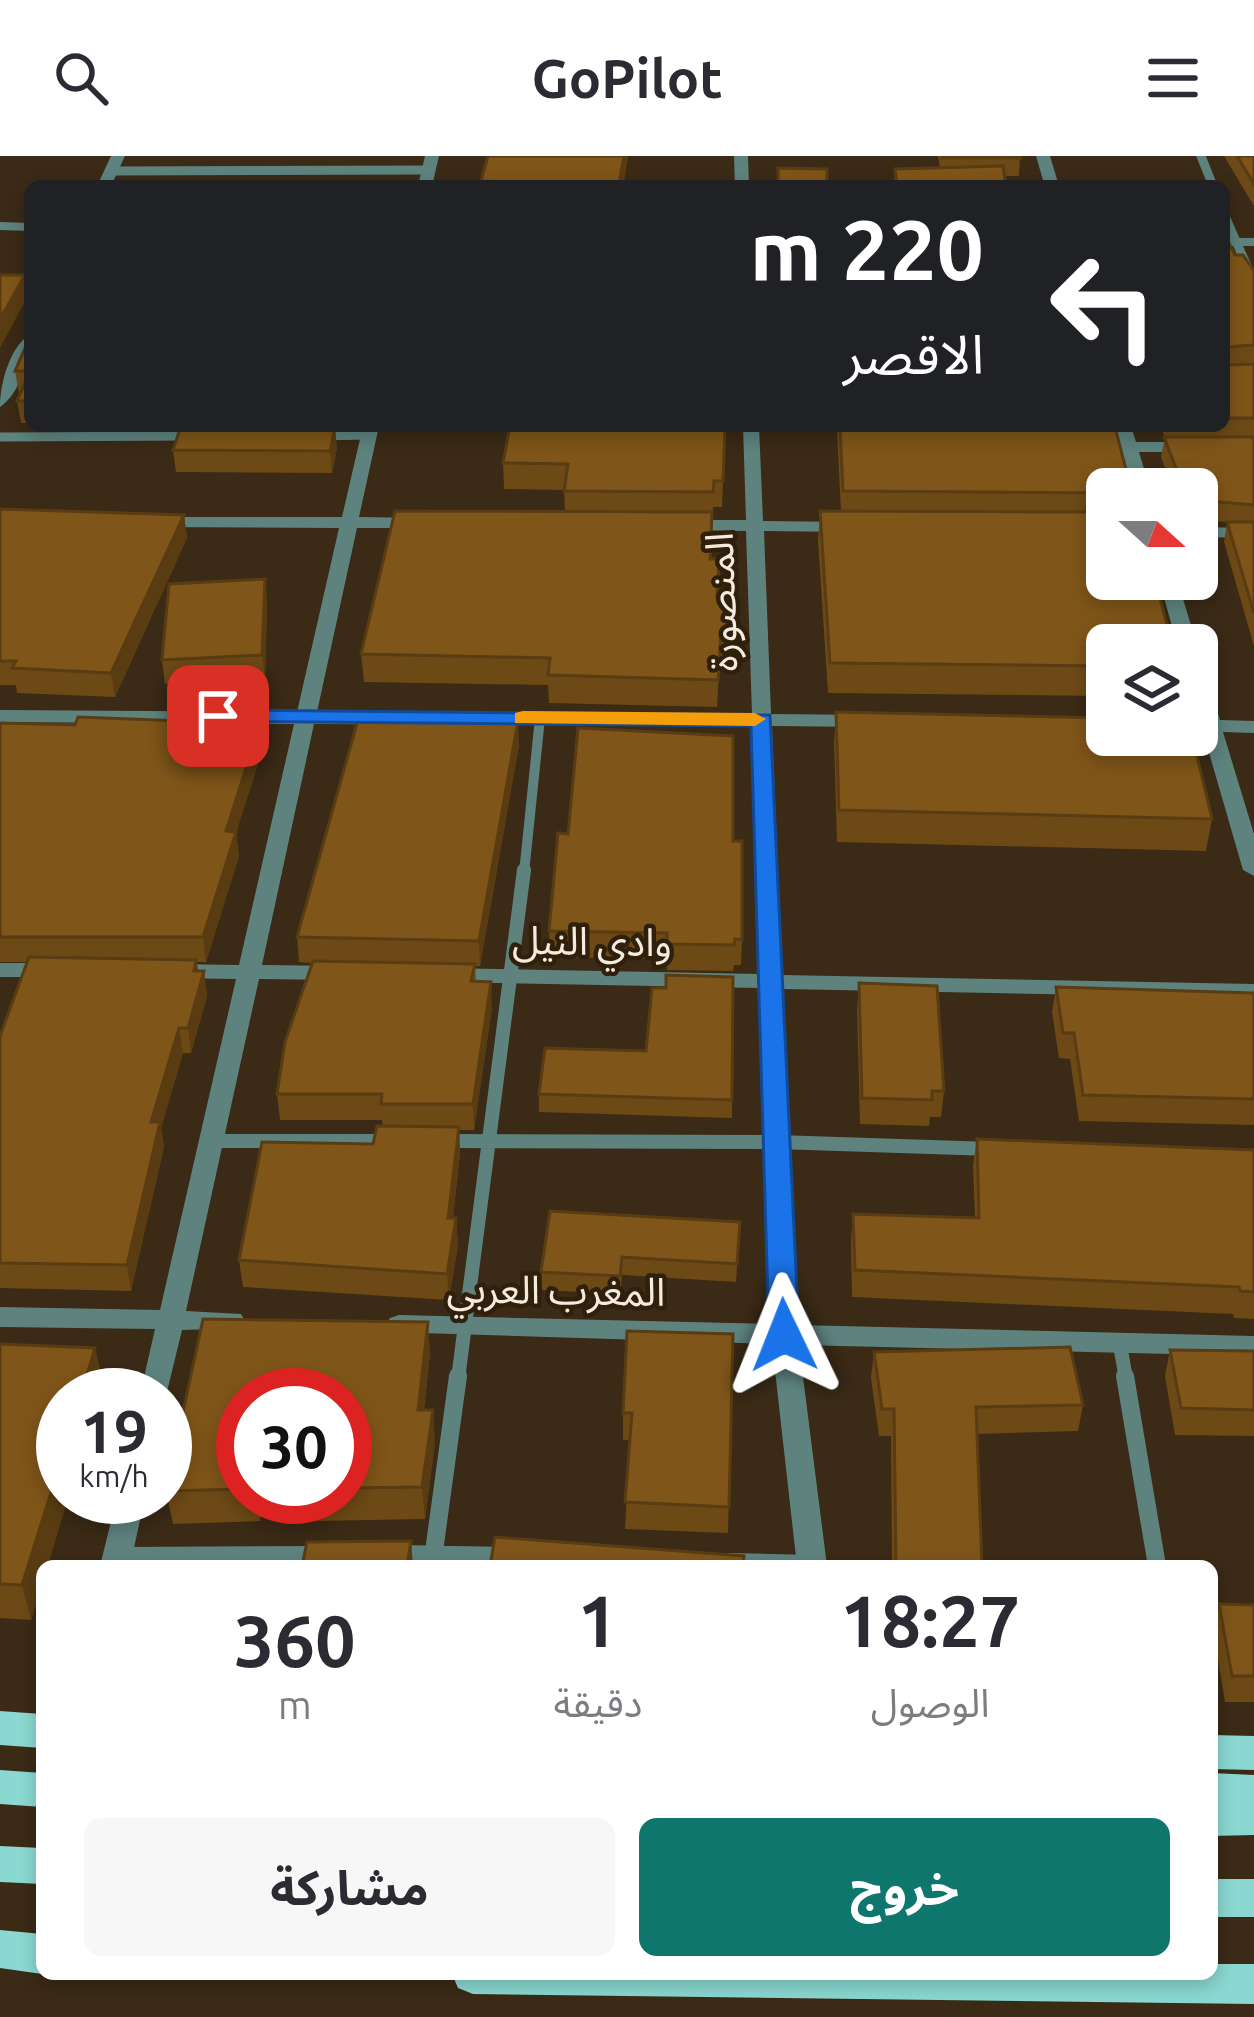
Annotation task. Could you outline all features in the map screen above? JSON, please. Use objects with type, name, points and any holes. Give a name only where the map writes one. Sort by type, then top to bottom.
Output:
[{"type":"main road","points":[[0,1729],[36,1731]]},
{"type":"main road","points":[[1218,1752],[1254,1753]]},
{"type":"main road","points":[[0,1787],[36,1788]]},
{"type":"main road","points":[[1218,1790],[1254,1792]]},
{"type":"main road","points":[[1218,1818],[1254,1817]]},
{"type":"main road","points":[[0,1864],[36,1866]]},
{"type":"main road","points":[[1218,1898],[1254,1898]]},
{"type":"main road","points":[[0,1949],[36,1953]]},
{"type":"main road","points":[[942,1980],[1254,1984]]},
{"type":"street","points":[[1230,242],[1254,242]]},
{"type":"street","points":[[0,402],[24,357]]},
{"type":"street","points":[[160,1368],[370,432]]},
{"type":"street","name":"المنصورة","points":[[751,432],[784,1335],[811,1560]]},
{"type":"street","points":[[1125,432],[1136,468]]},
{"type":"street","points":[[1129,447],[1254,447]]},
{"type":"street","points":[[140,522],[445,523]]},
{"type":"street","points":[[659,525],[872,527]]},
{"type":"street","points":[[1218,532],[1254,532]]},
{"type":"street","points":[[0,716],[900,722]]},
{"type":"street","points":[[1218,726],[1254,727]]},
{"type":"street","points":[[1214,756],[1254,870]]},
{"type":"street","points":[[0,970],[91,970]]},
{"type":"street","points":[[136,971],[369,974]]},
{"type":"street","name":"وادي النيل","points":[[417,974],[1254,991]]},
{"type":"street","points":[[0,1317],[261,1322]]},
{"type":"street","name":"المغرب العربي","points":[[373,1324],[1254,1346]]},
{"type":"street","points":[[117,1560],[125,1524]]},
{"type":"lane","points":[[111,171],[428,171]]},
{"type":"lane","points":[[1230,242],[1254,282]]},
{"type":"lane","points":[[300,436],[356,432]]},
{"type":"lane","points":[[0,436],[208,436]]},
{"type":"lane","points":[[433,1560],[513,976],[540,718]]},
{"type":"lane","points":[[211,1141],[777,1142],[1016,1149]]},
{"type":"lane","points":[[1120,1345],[1156,1560]]},
{"type":"lane","points":[[149,1560],[344,1554]]},
{"type":"lane","points":[[388,1554],[433,1560],[528,1556]]},
{"type":"building","points":[[488,156],[624,156],[620,180],[481,180]]},
{"type":"building","points":[[1020,156],[1021,158],[942,158]]},
{"type":"building","points":[[1237,156],[1254,156],[1254,184]]},
{"type":"building","points":[[1003,166],[1005,180],[896,180],[895,169]]},
{"type":"building","points":[[778,168],[827,169],[827,180],[778,180]]},
{"type":"building","points":[[1230,245],[1254,271],[1254,345],[1230,347]]},
{"type":"building","points":[[0,275],[24,275],[24,277],[0,319]]},
{"type":"building","points":[[24,351],[24,371],[15,371]]},
{"type":"building","points":[[1254,364],[1254,418],[1230,418],[1230,365]]},
{"type":"building","points":[[179,432],[334,432],[330,451],[173,450]]},
{"type":"building","points":[[509,432],[725,432],[723,481],[714,481],[713,492],[564,491],[568,464],[503,463]]},
{"type":"building","points":[[840,432],[1116,432],[1126,468],[1086,468],[1086,493],[843,491]]},
{"type":"building","points":[[1164,437],[1254,437],[1254,505],[1218,502],[1218,468],[1176,468]]},
{"type":"building","points":[[0,509],[184,515],[111,673],[12,668],[16,661],[0,661]]},
{"type":"building","points":[[395,511],[712,512],[710,559],[719,559],[717,597],[730,598],[728,632],[721,632],[718,680],[548,675],[550,658],[361,654]]},
{"type":"building","points":[[820,511],[1086,512],[1086,600],[1160,600],[1167,624],[1086,624],[1086,666],[830,663]]},
{"type":"building","points":[[1227,522],[1254,522],[1254,613]]},
{"type":"building","points":[[265,579],[262,655],[162,660],[169,584]]},
{"type":"building","points":[[836,712],[1086,718],[1086,756],[1197,756],[1212,819],[839,810]]},
{"type":"building","points":[[359,716],[518,721],[479,941],[297,937]]},
{"type":"building","points":[[78,717],[260,724],[226,831],[236,832],[203,937],[0,937],[0,723],[75,725]]},
{"type":"building","points":[[578,728],[733,736],[733,841],[742,841],[742,940],[735,939],[734,945],[667,944],[667,933],[549,931],[558,833],[568,834]]},
{"type":"building","points":[[29,957],[196,960],[194,971],[204,971],[188,1028],[179,1028],[151,1122],[160,1122],[127,1265],[0,1263],[0,1036]]},
{"type":"building","points":[[313,961],[475,964],[471,981],[491,982],[473,1104],[381,1104],[382,1094],[277,1094],[285,1042]]},
{"type":"building","points":[[666,975],[733,977],[732,1100],[539,1094],[545,1048],[646,1051],[652,988],[666,988]]},
{"type":"building","points":[[859,983],[937,986],[944,1091],[932,1091],[932,1100],[862,1098]]},
{"type":"building","points":[[1056,987],[1254,993],[1254,1099],[1083,1095],[1074,1033],[1063,1033]]},
{"type":"building","points":[[377,1126],[459,1127],[448,1218],[456,1218],[447,1274],[239,1260],[262,1142],[373,1144]]},
{"type":"building","points":[[977,1139],[1254,1150],[1254,1292],[1239,1287],[855,1270],[853,1214],[979,1218]]},
{"type":"building","points":[[550,1211],[740,1222],[737,1264],[622,1257],[620,1276],[541,1272]]},
{"type":"building","points":[[203,1319],[428,1322],[418,1410],[433,1410],[422,1487],[372,1488],[372,1368],[216,1368],[216,1490],[192,1490],[192,1370]]},
{"type":"building","points":[[627,1331],[733,1334],[729,1507],[625,1502],[632,1413],[623,1413]]},
{"type":"building","points":[[0,1344],[95,1348],[89,1368],[36,1368],[36,1524],[41,1524],[22,1585],[0,1584]]},
{"type":"building","points":[[1070,1347],[1083,1405],[976,1407],[982,1560],[896,1560],[894,1409],[882,1409],[874,1352]]},
{"type":"building","points":[[1170,1350],[1254,1351],[1254,1410],[1181,1408]]},
{"type":"building","points":[[495,1537],[744,1556],[744,1560],[491,1560]]},
{"type":"building","points":[[411,1541],[408,1560],[303,1560],[307,1542]]},
{"type":"building","points":[[1219,1604],[1254,1605],[1254,1676],[1232,1676]]},
{"type":"slow traffic","points":[[523,718],[755,719]]},
{"type":"route","points":[[218,716],[762,719],[784,1335]]}]
